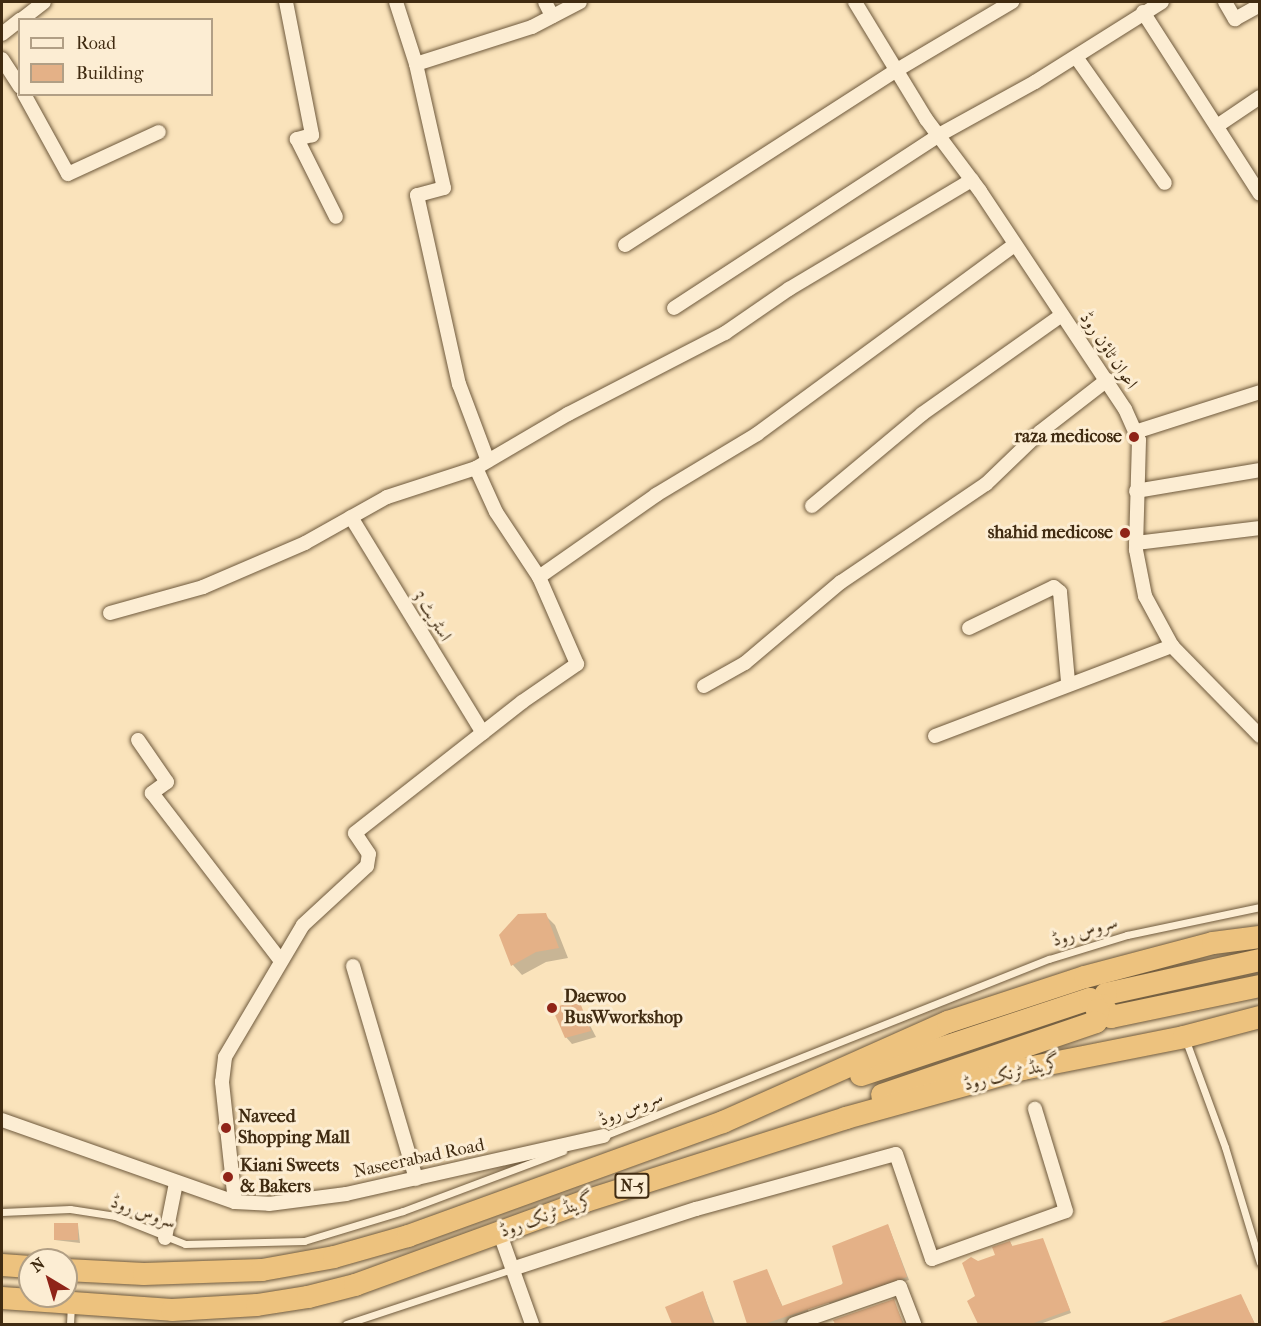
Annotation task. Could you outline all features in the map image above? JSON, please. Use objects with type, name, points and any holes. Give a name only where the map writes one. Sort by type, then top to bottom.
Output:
[{"type":"highway","name":"گرینڈ ٹرنک روڈ","points":[[78,1271],[144,1275],[262,1270],[334,1257],[408,1236],[723,1122],[948,1022],[1085,977],[1213,943],[1260,938]]},
{"type":"highway","points":[[1260,960],[1106,994],[1102,1005],[1111,1017],[1260,986]]},
{"type":"highway","points":[[723,1122],[1089,999],[1096,1004],[1099,1016],[1096,1022],[882,1095],[846,1118]]},
{"type":"highway","name":"گرینڈ ٹرنک روڈ","points":[[2,1298],[71,1314],[268,1304],[356,1285],[586,1201],[846,1118],[1023,1069],[1184,1037],[1260,1017]]},
{"type":"highway","points":[[2,1265],[18,1266]]},
{"type":"street","points":[[23,18],[44,2]]},
{"type":"street","points":[[286,2],[312,135],[297,139],[336,217]]},
{"type":"street","points":[[235,1202],[222,1082],[225,1057],[280,960],[303,925],[367,866],[369,854],[355,833],[483,733],[577,664],[540,577],[496,512],[459,384],[417,195],[444,188],[416,64],[396,2]]},
{"type":"street","points":[[545,2],[552,16]]},
{"type":"street","points":[[416,64],[532,27],[580,2]]},
{"type":"street","name":"اعوان ٹاؤن روڈ","points":[[855,2],[939,135],[1107,380],[1136,432],[1139,440],[1136,543],[1145,596],[1172,646],[1260,736]]},
{"type":"street","points":[[625,245],[897,70],[1012,2]]},
{"type":"street","points":[[674,308],[939,135],[1076,57],[1143,12],[1162,2]]},
{"type":"street","points":[[1225,2],[1236,19],[1260,5]]},
{"type":"street","points":[[1143,12],[1260,194]]},
{"type":"street","points":[[2,34],[18,22]]},
{"type":"street","points":[[1076,57],[1165,183]]},
{"type":"street","points":[[2,59],[18,84]]},
{"type":"street","points":[[25,96],[68,174],[159,132]]},
{"type":"street","points":[[1216,126],[1260,97]]},
{"type":"street","points":[[110,613],[203,587],[305,543],[387,497],[482,464],[725,333],[789,289],[972,180]]},
{"type":"street","points":[[540,577],[656,495],[757,434],[1014,245]]},
{"type":"street","points":[[812,506],[922,414],[1062,315]]},
{"type":"street","points":[[704,686],[745,663],[842,582],[986,484],[1040,432],[1107,380]]},
{"type":"street","points":[[1136,432],[1260,392]]},
{"type":"street","points":[[1136,491],[1260,470]]},
{"type":"street","name":"اسٹریٹ 3","points":[[351,517],[483,733]]},
{"type":"street","points":[[1136,543],[1260,528]]},
{"type":"street","points":[[969,628],[1054,587],[1060,592],[1068,682]]},
{"type":"street","points":[[935,736],[1068,682],[1172,646]]},
{"type":"street","points":[[138,740],[167,782],[152,793],[280,960]]},
{"type":"street","points":[[353,966],[416,1179]]},
{"type":"street","points":[[512,1269],[696,1209],[896,1154],[932,1259],[1066,1211],[1035,1109]]},
{"type":"street","name":"Naseerabad Road","points":[[2,1120],[235,1202],[280,1203],[416,1179],[604,1136]]},
{"type":"street","points":[[165,1238],[176,1183]]},
{"type":"street","points":[[500,1234],[532,1324]]},
{"type":"street","points":[[794,1324],[817,1321],[900,1287],[914,1324]]},
{"type":"lane","name":"سروس روڈ","points":[[2,1212],[70,1209],[115,1216],[165,1238],[185,1244],[304,1241],[404,1211],[604,1136],[1048,959],[1138,932],[1260,907]]},
{"type":"lane","points":[[1184,1037],[1225,1147],[1260,1263]]},
{"type":"lane","points":[[346,1324],[512,1269]]},
{"type":"building","points":[[546,913],[559,948],[536,952],[511,966],[499,935],[518,914]]},
{"type":"building","points":[[579,1000],[591,1031],[565,1038],[552,1008]]},
{"type":"building","points":[[54,1223],[78,1223],[78,1240],[54,1240]]},
{"type":"building","points":[[888,1224],[907,1277],[764,1324],[747,1324],[733,1281],[767,1269],[782,1306],[843,1284],[832,1246]]},
{"type":"building","points":[[1043,1238],[1070,1310],[1031,1324],[978,1324],[967,1301],[975,1296],[962,1263],[971,1257],[978,1261],[995,1255],[992,1247],[1010,1241],[1012,1246]]},
{"type":"building","points":[[703,1291],[713,1324],[672,1324],[665,1307]]},
{"type":"building","points":[[1241,1294],[1255,1324],[1160,1323]]},
{"type":"building","points":[[894,1299],[903,1324],[835,1324],[833,1320]]},
{"type":"place","name":"raza medicose","points":[[1134,437]]},
{"type":"place","name":"shahid medicose","points":[[1125,533]]},
{"type":"place","name":"Daewoo BusWworkshop","points":[[552,1008]]},
{"type":"place","name":"Naveed Shopping Mall","points":[[226,1128]]},
{"type":"place","name":"Kiani Sweets & Bakers","points":[[228,1177]]}]
